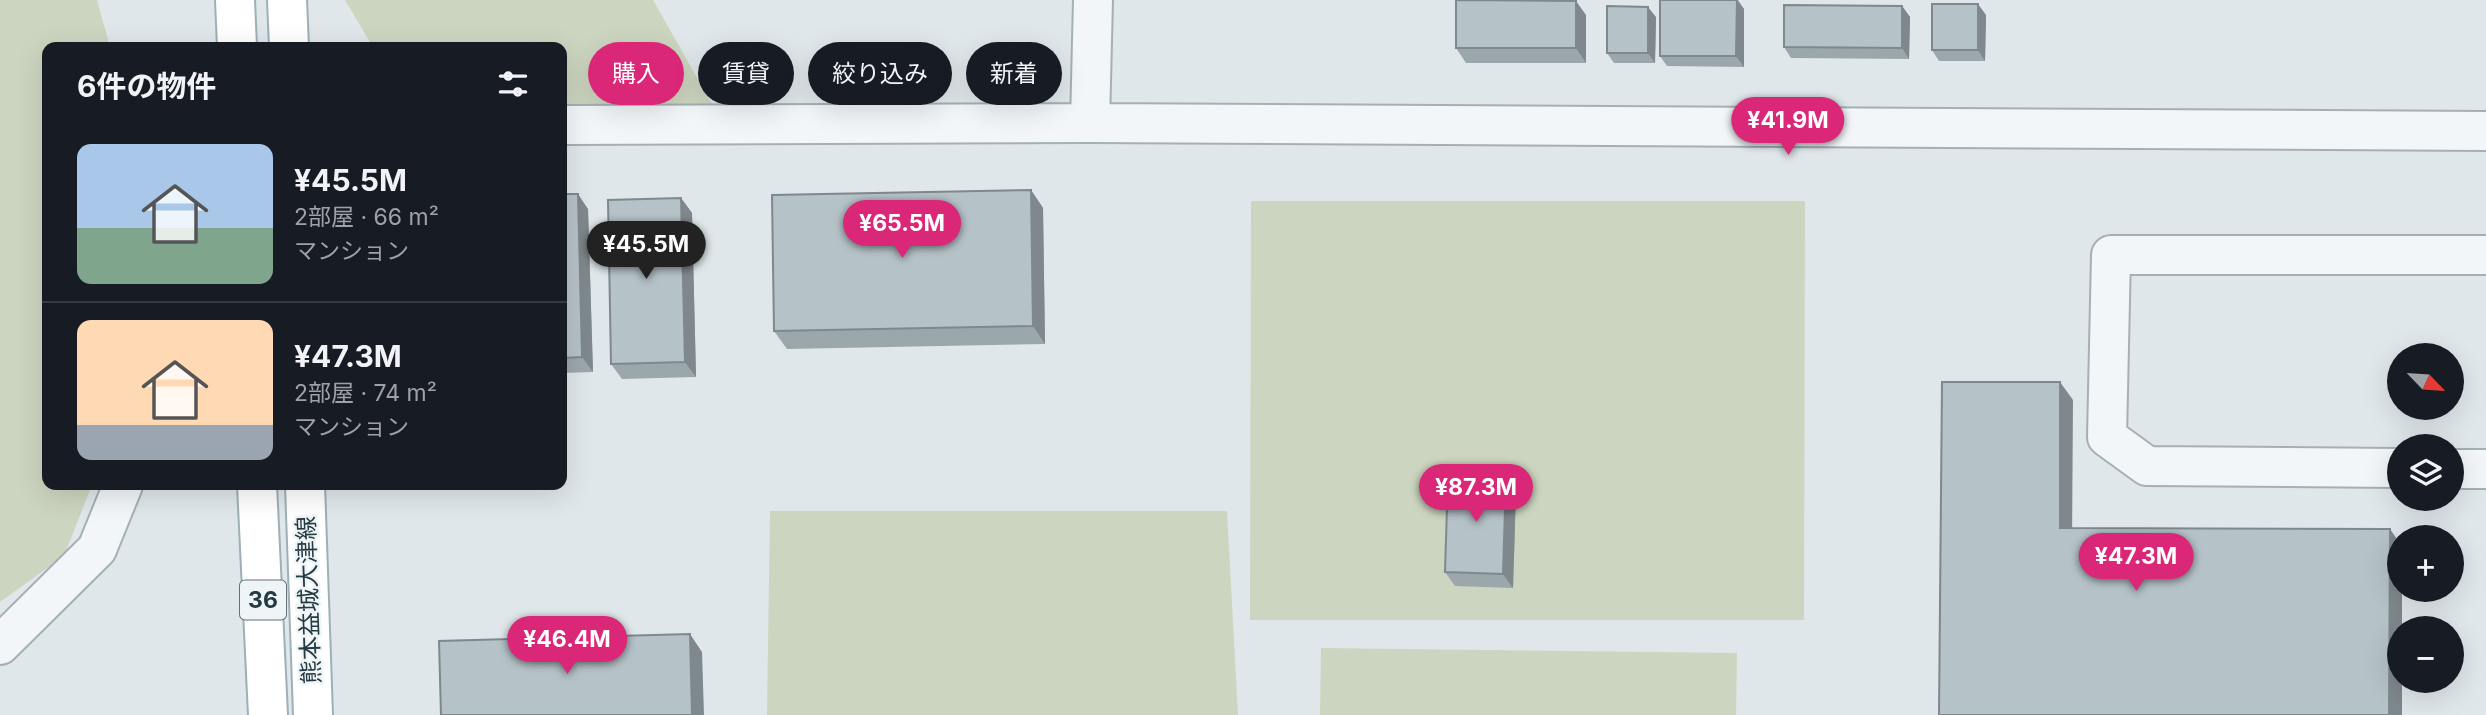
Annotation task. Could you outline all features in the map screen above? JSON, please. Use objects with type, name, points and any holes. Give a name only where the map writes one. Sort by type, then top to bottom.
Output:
[{"type":"main road","points":[[235,0],[237,42]]},
{"type":"main road","points":[[287,0],[289,42]]},
{"type":"main road","name":"熊本益城大津線","points":[[257,490],[268,715]]},
{"type":"main road","name":"熊本益城大津線","points":[[305,490],[313,715]]},
{"type":"street","points":[[1090,123],[1093,0]]},
{"type":"street","points":[[567,125],[1090,123],[2486,131]]},
{"type":"street","points":[[2387,468],[2147,466],[2107,437],[2111,255],[2486,255]]},
{"type":"street","points":[[2464,469],[2486,469]]},
{"type":"street","points":[[0,645],[97,549],[121,490]]},
{"type":"green space","points":[[0,0],[97,0],[109,42],[42,42],[42,490],[90,490],[64,556],[0,602]]},
{"type":"green space","points":[[345,0],[653,0],[677,42],[588,42],[588,105],[684,105],[684,55],[698,80],[698,105],[713,106],[567,108],[567,42],[370,42]]},
{"type":"green space","points":[[1251,201],[1805,201],[1804,620],[1250,620]]},
{"type":"green space","points":[[770,511],[1227,511],[1238,715],[767,715]]},
{"type":"green space","points":[[1321,648],[1737,653],[1736,715],[1320,715]]},
{"type":"building","points":[[1456,0],[1576,1],[1576,48],[1456,48]]},
{"type":"building","points":[[1660,0],[1737,0],[1736,56],[1660,56]]},
{"type":"building","points":[[1932,4],[1978,4],[1978,50],[1932,50]]},
{"type":"building","points":[[1784,5],[1902,6],[1902,48],[1784,47]]},
{"type":"building","points":[[1607,6],[1648,7],[1648,53],[1607,53]]},
{"type":"building","points":[[1031,190],[1033,326],[774,331],[772,195]]},
{"type":"building","points":[[567,194],[578,194],[582,357],[567,358]]},
{"type":"building","points":[[681,198],[685,362],[611,364],[608,200]]},
{"type":"building","points":[[1942,382],[2060,382],[2060,528],[2387,529],[2389,715],[1939,715]]},
{"type":"building","points":[[1448,474],[1506,476],[1503,574],[1445,572]]},
{"type":"building","points":[[690,634],[692,715],[441,715],[439,641]]}]
